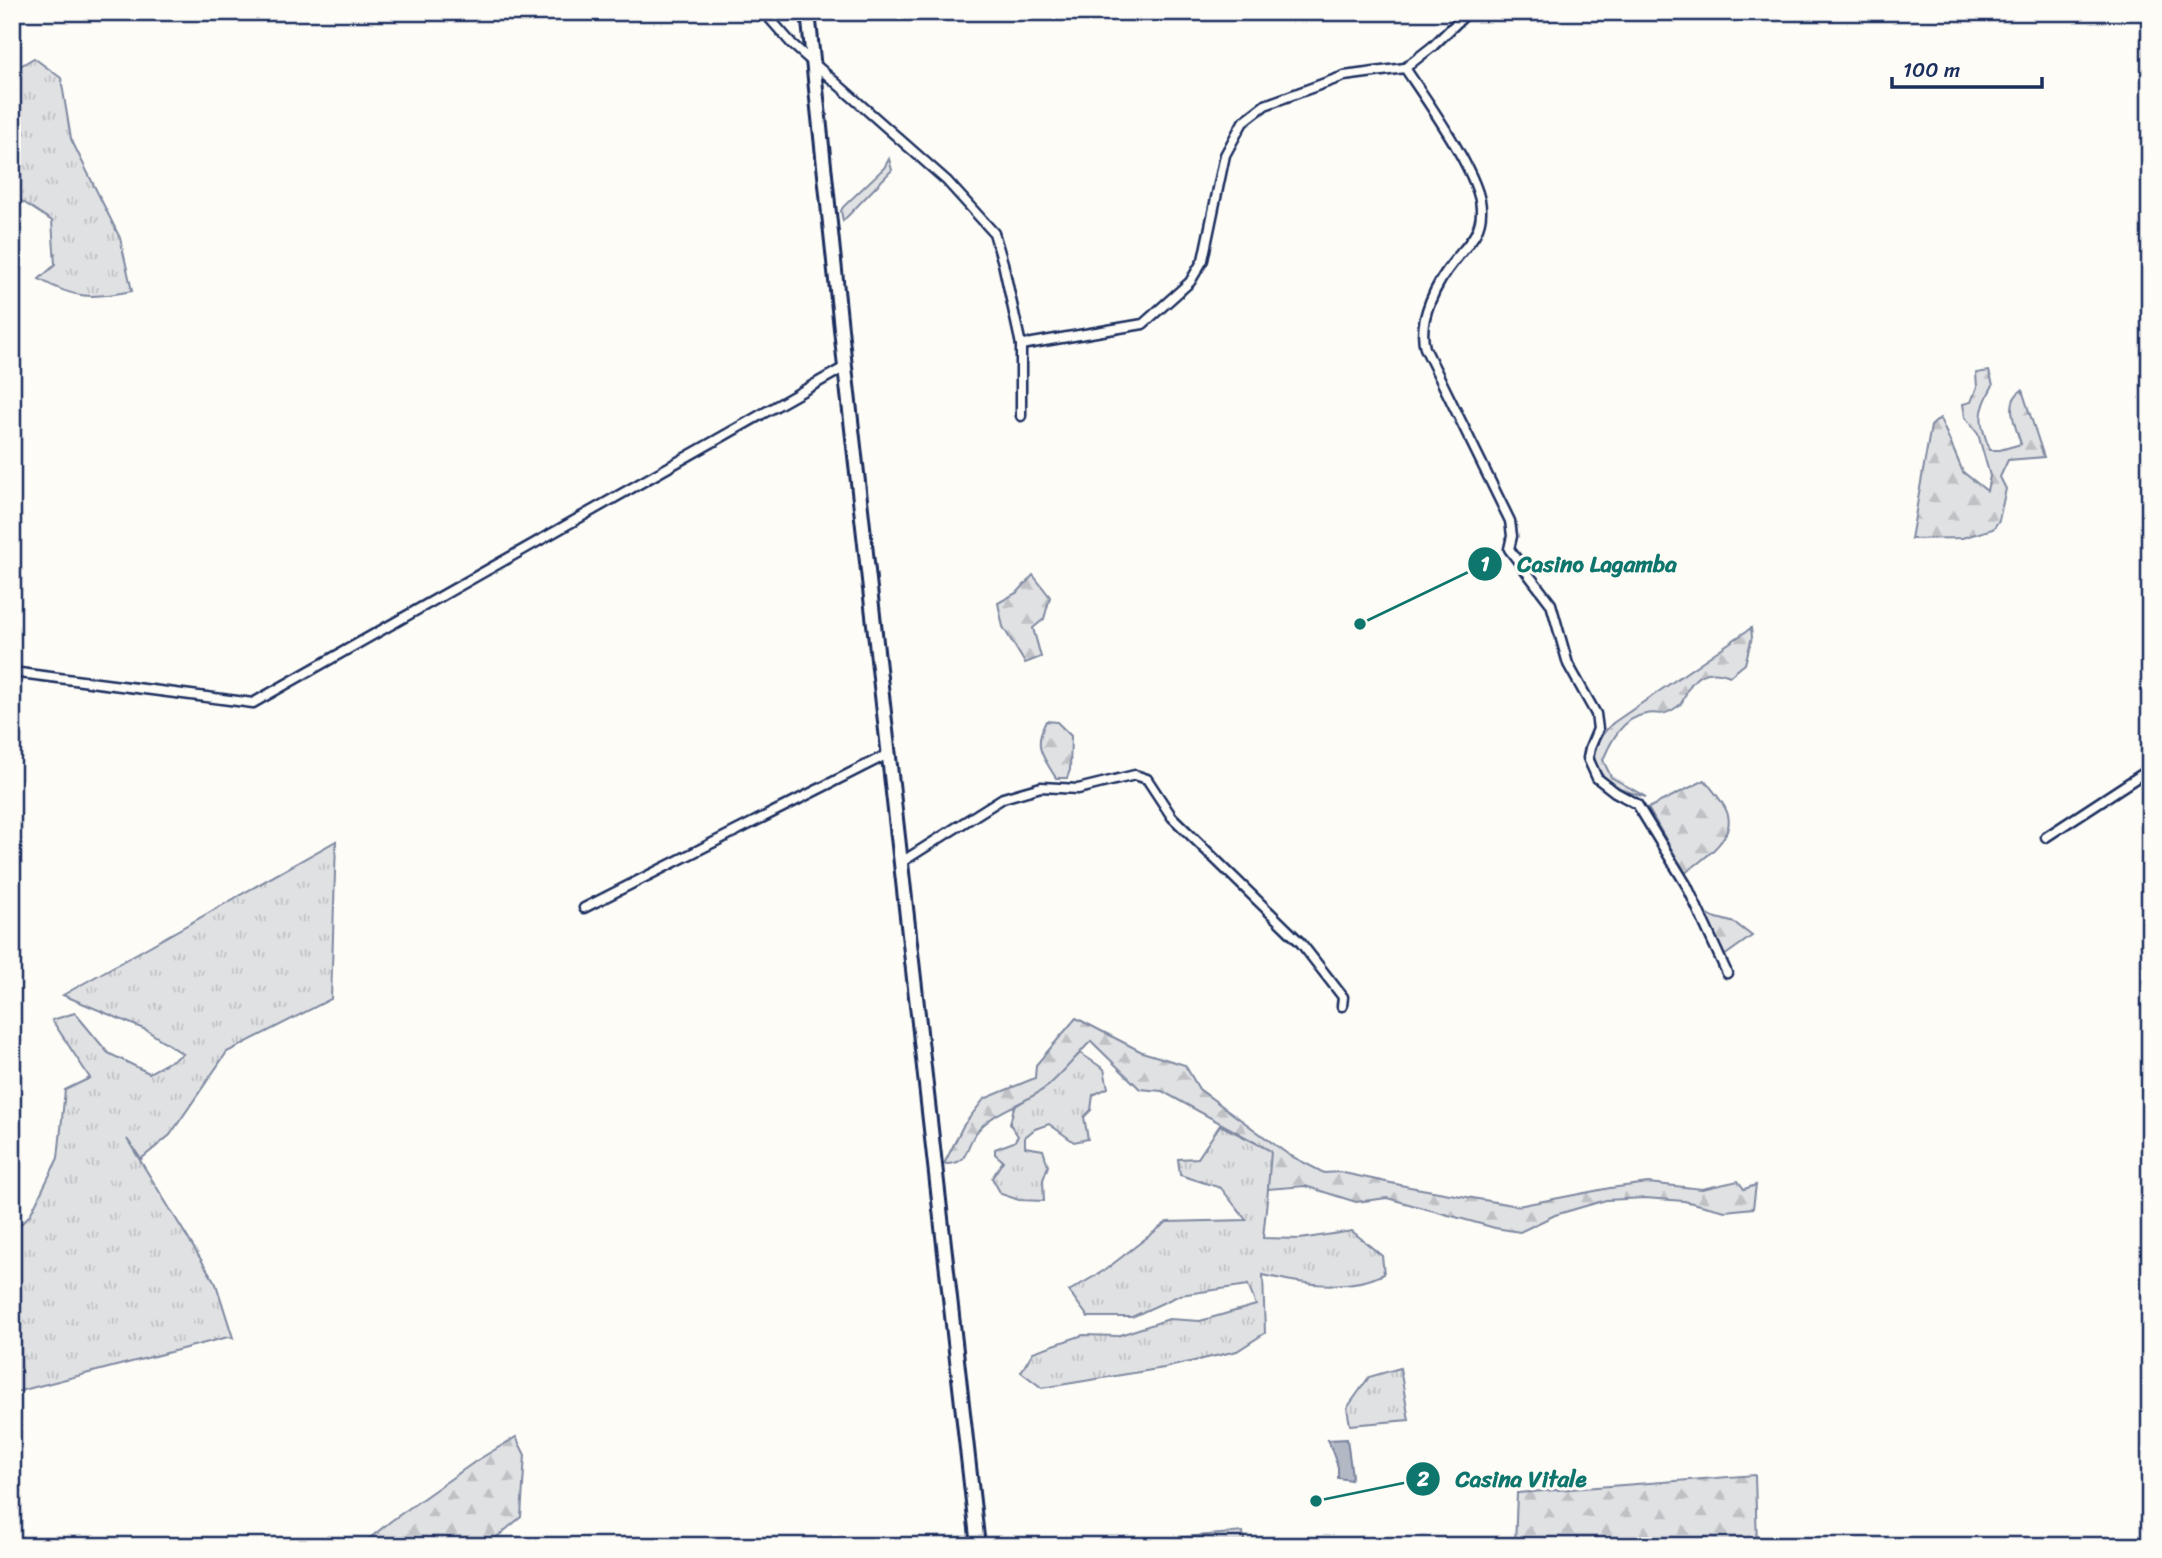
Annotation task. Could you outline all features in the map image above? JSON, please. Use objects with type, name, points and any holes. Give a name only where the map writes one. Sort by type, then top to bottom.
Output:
[{"type":"main road","points":[[808,12],[845,367],[978,1546]]},
{"type":"street","points":[[764,12],[792,44],[947,181],[993,233],[1003,263],[1021,345],[1021,416]]},
{"type":"street","points":[[1021,345],[1143,324],[1190,282],[1203,260],[1226,155],[1243,122],[1265,104],[1344,76],[1405,68],[1433,46],[1468,12]]},
{"type":"street","points":[[1405,68],[1448,133],[1477,190],[1482,207],[1480,228],[1475,237],[1453,262],[1433,295],[1422,335],[1425,348],[1510,521],[1512,536],[1509,548],[1551,604],[1568,664],[1597,714],[1598,729],[1588,758],[1597,778],[1637,804],[1687,886],[1727,973]]},
{"type":"street","points":[[12,672],[253,703],[845,367]]},
{"type":"street","points":[[584,908],[888,754]]},
{"type":"street","points":[[2046,837],[2150,769]]},
{"type":"street","points":[[900,863],[1003,798],[1041,787],[1078,789],[1135,775],[1147,779],[1172,817],[1301,943],[1343,997],[1342,1006]]},
{"type":"green space","points":[[34,58],[61,78],[71,139],[120,238],[132,291],[84,296],[39,279],[55,265],[52,221],[17,198],[12,200],[12,71]]},
{"type":"green space","points":[[889,159],[892,170],[843,221],[843,207],[884,168]]},
{"type":"green space","points":[[1989,371],[1993,385],[1981,417],[1990,450],[2021,444],[2012,408],[2016,395],[2022,390],[2044,457],[2008,460],[2000,477],[2006,489],[1999,520],[1993,529],[1962,538],[1911,539],[1931,426],[1940,418],[1963,472],[1987,491],[1990,476],[1978,434],[1965,417],[1963,404],[1971,402],[1977,387],[1976,373]]},
{"type":"green space","points":[[1033,575],[1050,597],[1044,619],[1033,628],[1041,657],[1025,663],[1003,627],[998,603],[1018,592]]},
{"type":"green space","points":[[1751,628],[1752,637],[1745,664],[1730,676],[1712,673],[1701,676],[1692,683],[1683,701],[1671,711],[1638,716],[1624,725],[1614,738],[1603,760],[1611,777],[1646,797],[1618,787],[1607,779],[1595,760],[1595,749],[1613,723]]},
{"type":"green space","points":[[1046,721],[1057,722],[1071,736],[1070,770],[1067,778],[1056,778],[1041,751],[1040,738]]},
{"type":"green space","points":[[1705,780],[1727,812],[1729,822],[1723,839],[1685,873],[1648,808]]},
{"type":"green space","points":[[336,841],[331,999],[227,1052],[170,1135],[141,1159],[127,1139],[216,1284],[233,1338],[228,1337],[12,1393],[12,1233],[30,1215],[58,1158],[65,1090],[90,1078],[52,1020],[75,1013],[108,1053],[149,1073],[183,1054],[146,1030],[63,995]]},
{"type":"green space","points":[[1706,915],[1735,923],[1752,936],[1724,956]]},
{"type":"green space","points":[[1076,1018],[1142,1052],[1185,1065],[1199,1089],[1289,1155],[1324,1173],[1339,1172],[1518,1206],[1648,1183],[1702,1189],[1738,1181],[1744,1189],[1756,1185],[1753,1208],[1725,1211],[1684,1201],[1645,1198],[1606,1200],[1555,1215],[1520,1232],[1495,1228],[1387,1198],[1356,1202],[1305,1186],[1268,1189],[1271,1151],[1162,1091],[1140,1089],[1091,1041],[1060,1075],[1040,1092],[1001,1112],[983,1125],[972,1139],[963,1159],[944,1164],[963,1126],[984,1099],[1035,1078],[1036,1065]]},
{"type":"green space","points":[[1080,1053],[1104,1069],[1108,1088],[1093,1095],[1091,1110],[1084,1117],[1088,1139],[1074,1142],[1049,1124],[1035,1129],[1025,1137],[1025,1147],[1043,1150],[1048,1166],[1043,1180],[1044,1201],[1019,1200],[1001,1194],[992,1178],[1003,1161],[995,1154],[995,1149],[1014,1142],[1018,1136],[1010,1124],[1014,1107],[1048,1086]]},
{"type":"green space","points":[[1220,1125],[1272,1151],[1263,1238],[1300,1239],[1352,1231],[1382,1256],[1384,1274],[1370,1280],[1340,1285],[1263,1275],[1265,1333],[1237,1351],[1164,1368],[1042,1388],[1021,1372],[1033,1352],[1083,1335],[1117,1336],[1169,1319],[1200,1321],[1256,1305],[1248,1285],[1180,1295],[1132,1317],[1088,1317],[1069,1291],[1105,1270],[1167,1222],[1246,1220],[1221,1188],[1180,1175],[1178,1159],[1198,1158]]},
{"type":"green space","points":[[1400,1368],[1409,1420],[1350,1425],[1347,1408],[1369,1377]]},
{"type":"green space","points":[[516,1437],[525,1455],[521,1517],[486,1546],[417,1546],[416,1543],[411,1546],[360,1546],[476,1461]]},
{"type":"green space","points":[[1755,1475],[1757,1546],[1515,1546],[1517,1493]]},
{"type":"green space","points":[[1243,1532],[1245,1546],[1079,1546]]},
{"type":"shaded area","points":[[1347,1439],[1351,1480],[1338,1478],[1338,1467],[1328,1440]]},
{"type":"place","name":"Casino Lagamba","points":[[1360,624]]},
{"type":"place","name":"Casina Vitale","points":[[1316,1501]]}]
